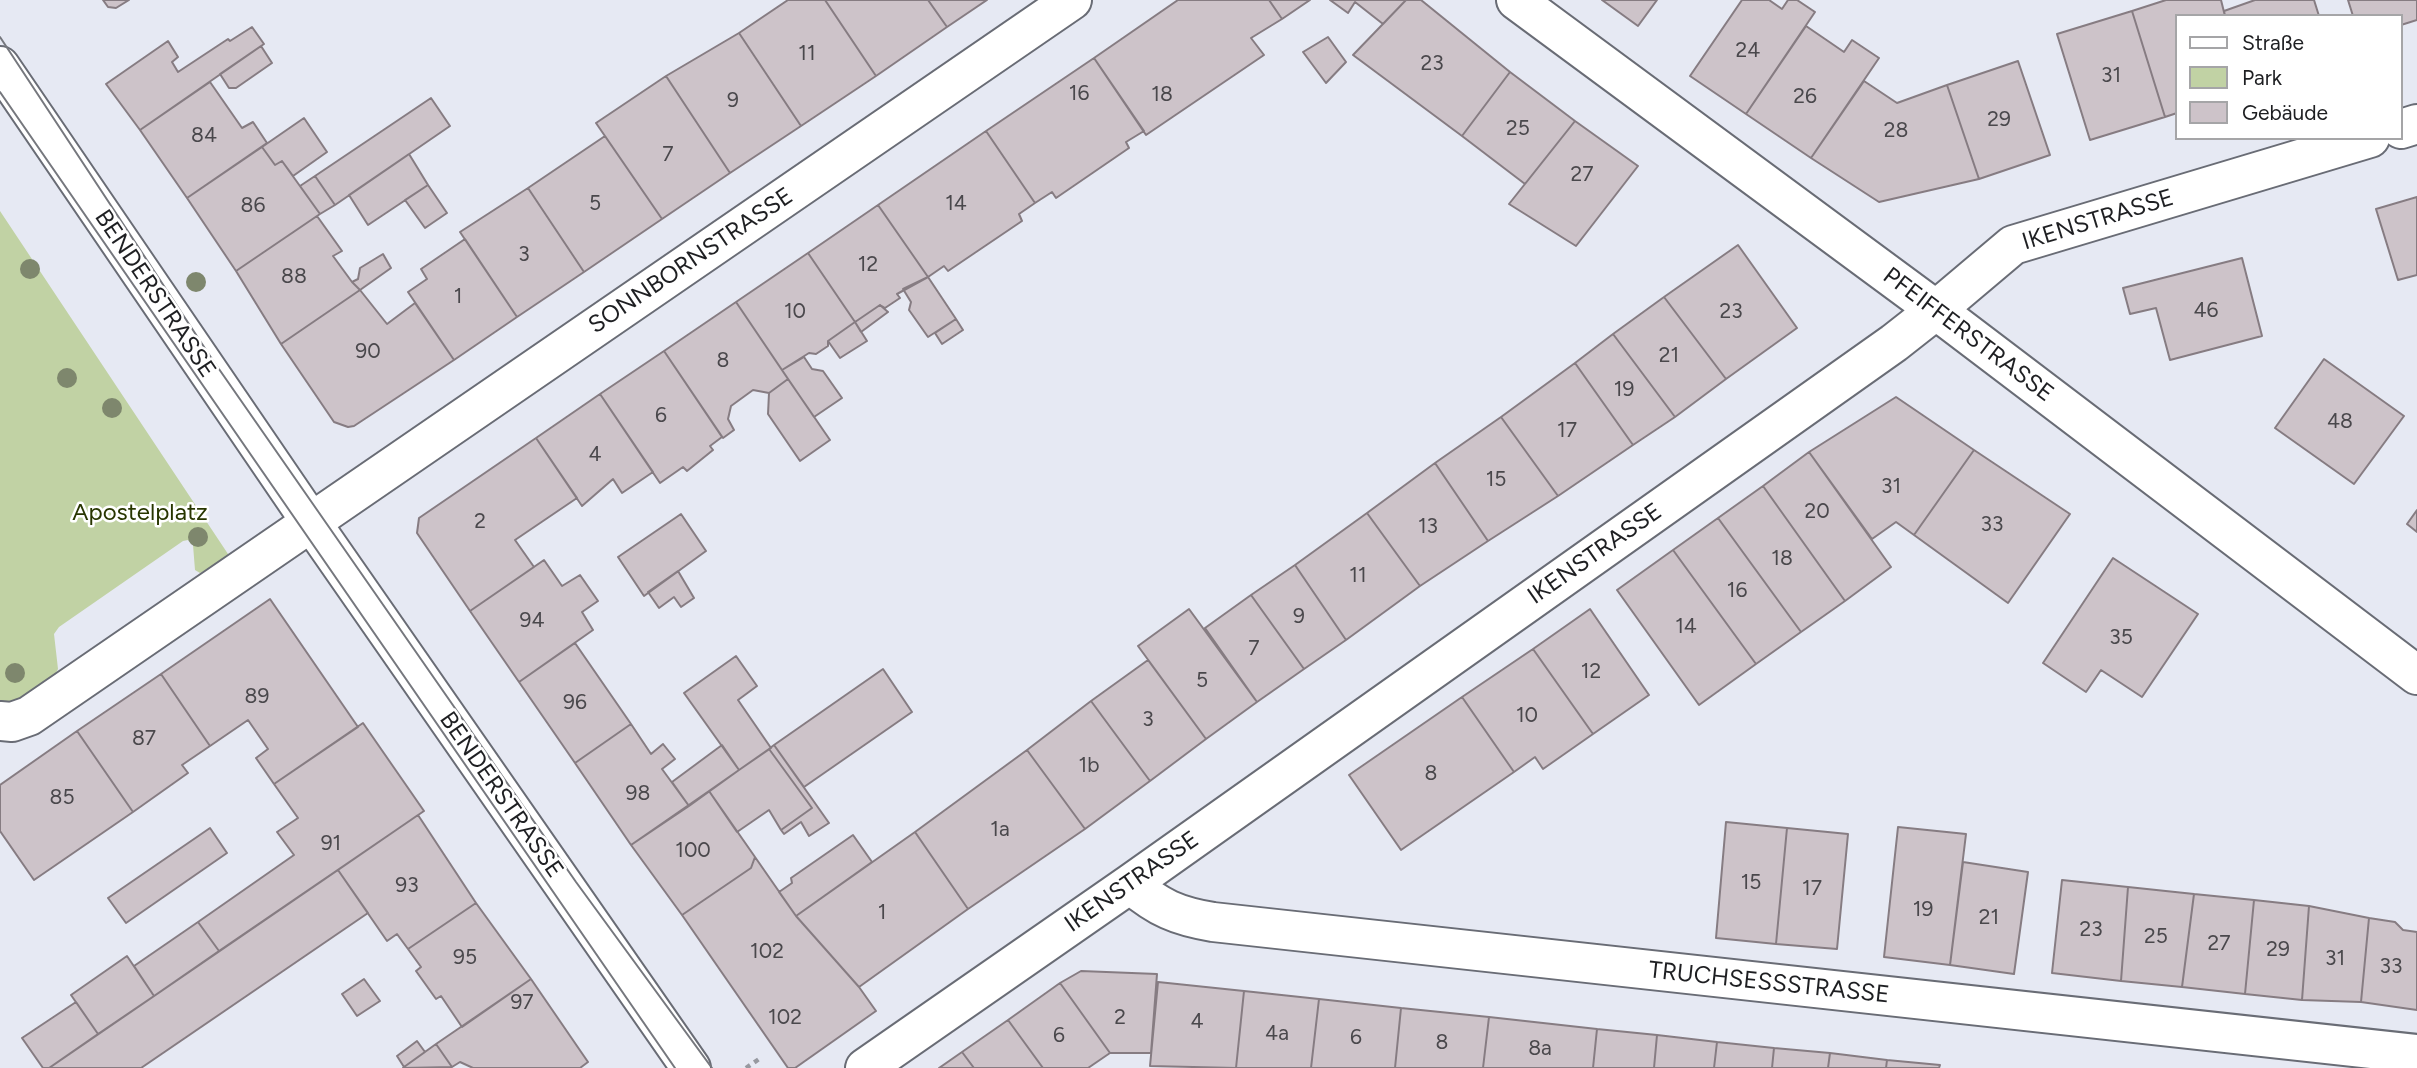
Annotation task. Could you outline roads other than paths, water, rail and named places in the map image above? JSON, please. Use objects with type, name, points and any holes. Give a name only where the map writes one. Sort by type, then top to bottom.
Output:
[{"type":"street","name":"SONNBORNSTRASSE","points":[[311,522],[1072,0]]},
{"type":"street","name":"PFEIFFERSTRASSE","points":[[1516,0],[1936,310],[2417,675]]},
{"type":"street","name":"BENDERSTRASSE","points":[[0,66],[311,522],[691,1068]]},
{"type":"street","name":"IKENSTRASSE","points":[[865,1068],[1130,884],[1936,310],[2013,245],[2364,140]]},
{"type":"street","points":[[0,721],[12,722],[29,716],[311,522]]},
{"type":"street","name":"TRUCHSESSSTRASSE","points":[[1130,884],[1154,904],[1182,917],[1213,922],[2417,1054]]},
{"type":"tram line","points":[[0,37],[212,359],[576,882],[712,1068]]},
{"type":"tram line","points":[[0,92],[675,1068]]},
{"type":"park label","name":"Apostelplatz","points":[[140,513]]}]
